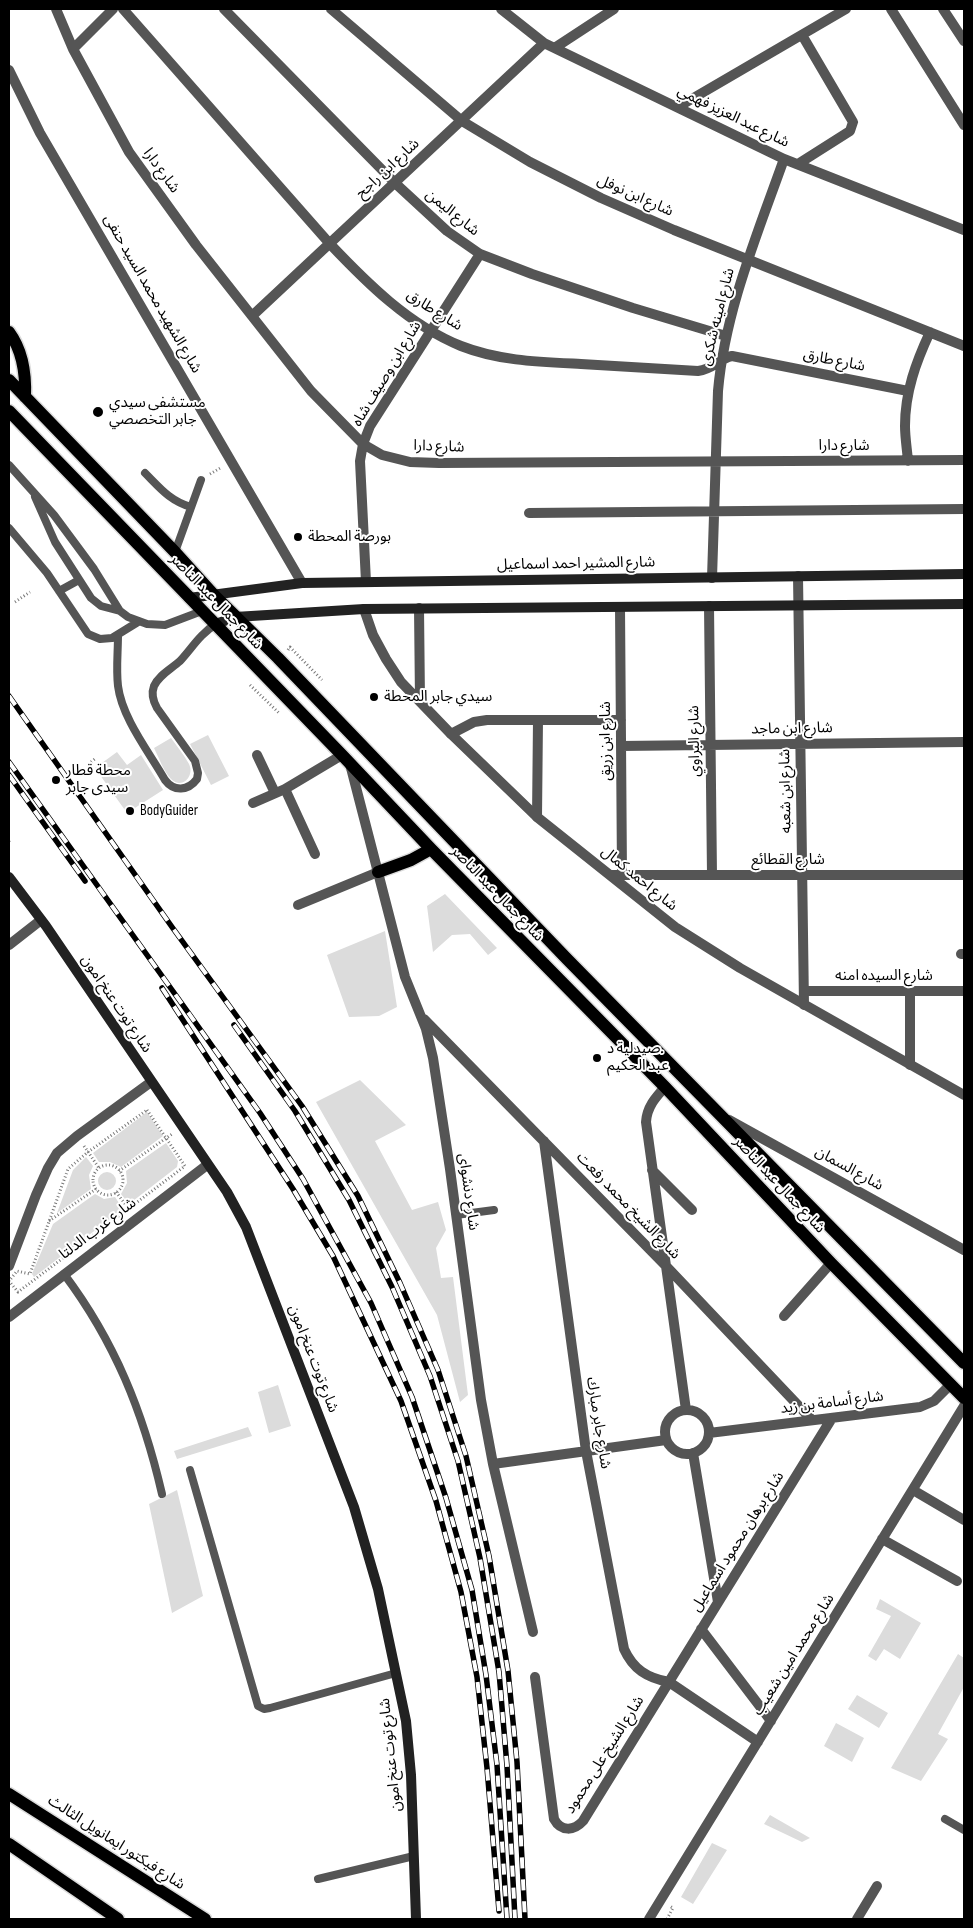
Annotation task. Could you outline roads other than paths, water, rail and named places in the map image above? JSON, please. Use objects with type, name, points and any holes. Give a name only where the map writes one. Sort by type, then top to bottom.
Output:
[{"type":"main road","points":[[9,332],[19,350],[24,366],[26,381],[24,397]]},
{"type":"main road","name":"شارع جمال عبد الناصر","points":[[9,380],[175,552],[235,618],[278,658],[567,959],[964,1363]]},
{"type":"main road","name":"شارع جمال عبد الناصر","points":[[9,411],[431,849],[665,1088],[831,1263],[964,1398]]},
{"type":"main road","name":"شارع المشير احمد اسماعيل","points":[[189,598],[302,583],[964,574]]},
{"type":"main road","points":[[216,624],[235,618],[364,609],[964,604]]},
{"type":"main road","points":[[378,872],[411,860],[431,849]]},
{"type":"main road","name":"شارع توت عنخ امون","points":[[9,877],[41,920],[234,1203],[246,1227],[354,1507],[378,1590],[406,1721],[411,1775],[416,1919]]},
{"type":"main road","name":"شارع فيكتور ايمانويل الثالث","points":[[9,1794],[205,1919]]},
{"type":"main road","points":[[9,1844],[118,1919]]},
{"type":"street","name":"شارع دارا","points":[[56,9],[73,49],[129,152],[196,245],[311,391],[362,444],[382,455],[410,462],[964,460]]},
{"type":"street","points":[[73,49],[113,9]]},
{"type":"street","name":"شارع طارق","points":[[123,9],[360,276],[430,330],[461,346],[493,356],[527,361],[698,371],[707,370],[726,357],[739,357],[908,391]]},
{"type":"street","name":"شارع اليمن","points":[[224,9],[395,183],[447,231],[480,254],[624,305],[726,336]]},
{"type":"street","name":"شارع ابن نوفل","points":[[331,9],[462,121],[530,162],[601,198],[964,346]]},
{"type":"street","name":"شارع عبد العزيز فهمي","points":[[501,9],[544,43],[556,47],[784,159],[964,230]]},
{"type":"street","points":[[556,47],[614,9]]},
{"type":"street","points":[[678,107],[846,9]]},
{"type":"street","points":[[891,9],[964,125]]},
{"type":"street","points":[[943,9],[964,41]]},
{"type":"street","points":[[798,164],[850,131],[853,122],[802,34]]},
{"type":"street","name":"شارع ابن راجح","points":[[252,316],[544,43]]},
{"type":"street","name":"شارع الشهيد محمد السيد حنفى","points":[[9,70],[40,133],[302,583]]},
{"type":"street","name":"شارع امينه شكرى","points":[[712,578],[715,462],[721,360],[748,259],[784,159]]},
{"type":"street","name":"شارع ابن وصيف شاه","points":[[366,582],[360,461],[362,444],[370,426],[480,254]]},
{"type":"street","points":[[908,461],[905,426],[908,391],[917,361],[930,332]]},
{"type":"street","points":[[529,513],[964,509]]},
{"type":"street","name":"شارع ابن شعبه","points":[[798,576],[804,1005]]},
{"type":"street","name":"شارع البراوي","points":[[709,606],[712,875]]},
{"type":"street","name":"شارع ابن زريق","points":[[616,875],[621,746],[620,607]]},
{"type":"street","points":[[419,608],[420,701]]},
{"type":"street","name":"شارع احمد كمال","points":[[364,609],[373,634],[401,682],[451,734],[538,817],[616,875],[675,927],[740,968],[964,1095]]},
{"type":"street","points":[[538,720],[538,817]]},
{"type":"street","points":[[451,734],[462,727],[481,721],[621,720]]},
{"type":"street","name":"شارع ابن ماجد","points":[[621,746],[964,742]]},
{"type":"street","points":[[257,754],[315,854]]},
{"type":"street","points":[[253,803],[346,759]]},
{"type":"street","name":"شارع دنشواى","points":[[346,759],[405,977],[430,1043],[436,1073],[481,1400],[493,1464],[533,1632]]},
{"type":"street","points":[[298,905],[378,872]]},
{"type":"street","name":"شارع القطائع","points":[[616,875],[964,875]]},
{"type":"street","points":[[9,945],[41,920]]},
{"type":"street","name":"شارع السيده امنه","points":[[804,991],[964,991]]},
{"type":"street","points":[[910,991],[910,1065]]},
{"type":"street","name":"شارع الشيخ محمد رفعت","points":[[420,1015],[666,1266],[812,1420]]},
{"type":"street","points":[[9,1266],[48,1168],[57,1153],[76,1136],[151,1082]]},
{"type":"street","points":[[665,1088],[651,1103],[646,1115],[686,1410]]},
{"type":"street","name":"شارع السمان","points":[[719,1114],[964,1250]]},
{"type":"street","name":"شارع جابر مبارك","points":[[544,1141],[586,1451],[624,1649],[629,1659],[641,1672],[657,1680],[669,1682],[758,1742]]},
{"type":"street","name":"شارع غرب الدلتا","points":[[9,1317],[207,1165]]},
{"type":"street","points":[[652,1170],[692,1210]]},
{"type":"street","points":[[784,1316],[831,1263]]},
{"type":"street","name":"شارع أسامة بن زيد","points":[[709,1433],[920,1407],[934,1401],[951,1384]]},
{"type":"street","name":"شارع محمد امين شعيب","points":[[648,1919],[964,1406]]},
{"type":"street","points":[[686,1410],[698,1412],[702,1416],[706,1421],[709,1433],[706,1444],[693,1453],[688,1454],[677,1452],[669,1445],[666,1440],[665,1426],[673,1414],[686,1410]]},
{"type":"street","name":"شارع برهان محمود اسماعيل","points":[[669,1682],[832,1418]]},
{"type":"street","points":[[493,1464],[666,1440]]},
{"type":"street","points":[[693,1453],[718,1602]]},
{"type":"street","points":[[913,1490],[964,1520]]},
{"type":"street","points":[[882,1539],[957,1581]]},
{"type":"street","points":[[701,1629],[771,1721]]},
{"type":"street","name":"شارع الشيخ على محمود","points":[[535,1677],[554,1819],[561,1827],[570,1829],[575,1828],[583,1821],[669,1682]]},
{"type":"street","points":[[857,1919],[877,1886]]},
{"type":"lane","points":[[9,466],[32,490],[75,542],[120,611]]},
{"type":"lane","points":[[145,473],[166,496],[182,505],[191,507]]},
{"type":"lane","points":[[175,552],[201,480]]},
{"type":"lane","points":[[32,490],[51,534],[79,580],[96,603],[107,609],[120,611],[138,622],[156,626],[165,625],[202,611]]},
{"type":"lane","points":[[9,528],[32,553],[88,634],[106,640],[118,635],[138,622]]},
{"type":"lane","points":[[59,591],[79,580]]},
{"type":"lane","points":[[118,635],[118,687],[123,704],[130,720],[165,780],[169,785],[181,789],[187,788],[197,779],[198,766],[156,708],[153,690],[159,678],[178,662],[206,630],[216,624]]},
{"type":"lane","points":[[456,1215],[494,1210]]},
{"type":"lane","points":[[64,1274],[84,1300],[106,1337],[124,1374],[148,1437],[162,1494]]},
{"type":"lane","points":[[190,1470],[258,1706],[264,1709],[270,1708],[396,1673]]},
{"type":"lane","points":[[944,1818],[964,1830]]},
{"type":"lane","points":[[318,1879],[414,1856]]},
{"type":"railway","points":[[9,696],[172,927],[302,1106],[358,1196],[400,1283],[438,1370],[466,1456],[489,1556],[508,1671],[517,1762],[525,1919]]},
{"type":"railway","points":[[9,762],[260,1113],[303,1179],[371,1303],[412,1397],[446,1498],[472,1590],[486,1675],[497,1765],[507,1919]]},
{"type":"railway","points":[[9,775],[85,881]]},
{"type":"railway","points":[[162,988],[293,1189],[333,1256],[401,1401],[436,1501],[461,1592],[477,1677],[499,1911]]},
{"type":"railway","points":[[234,1025],[295,1111],[349,1200],[392,1287],[430,1376],[458,1461],[480,1558],[499,1672],[507,1766],[515,1919]]},
{"type":"place","name":"مستشفى سيدي جابر التخصصي","points":[[98,412]]},
{"type":"place","name":"بورصة المحطة","points":[[298,537]]},
{"type":"place","name":"سيدي جابر المحطة","points":[[374,697]]},
{"type":"place","name":"محطة قطار سيدى جابر","points":[[56,780]]},
{"type":"place","name":"BodyGuider","points":[[130,811]]},
{"type":"place","name":"صيدلية د. عبد الحكيم","points":[[597,1058]]}]
